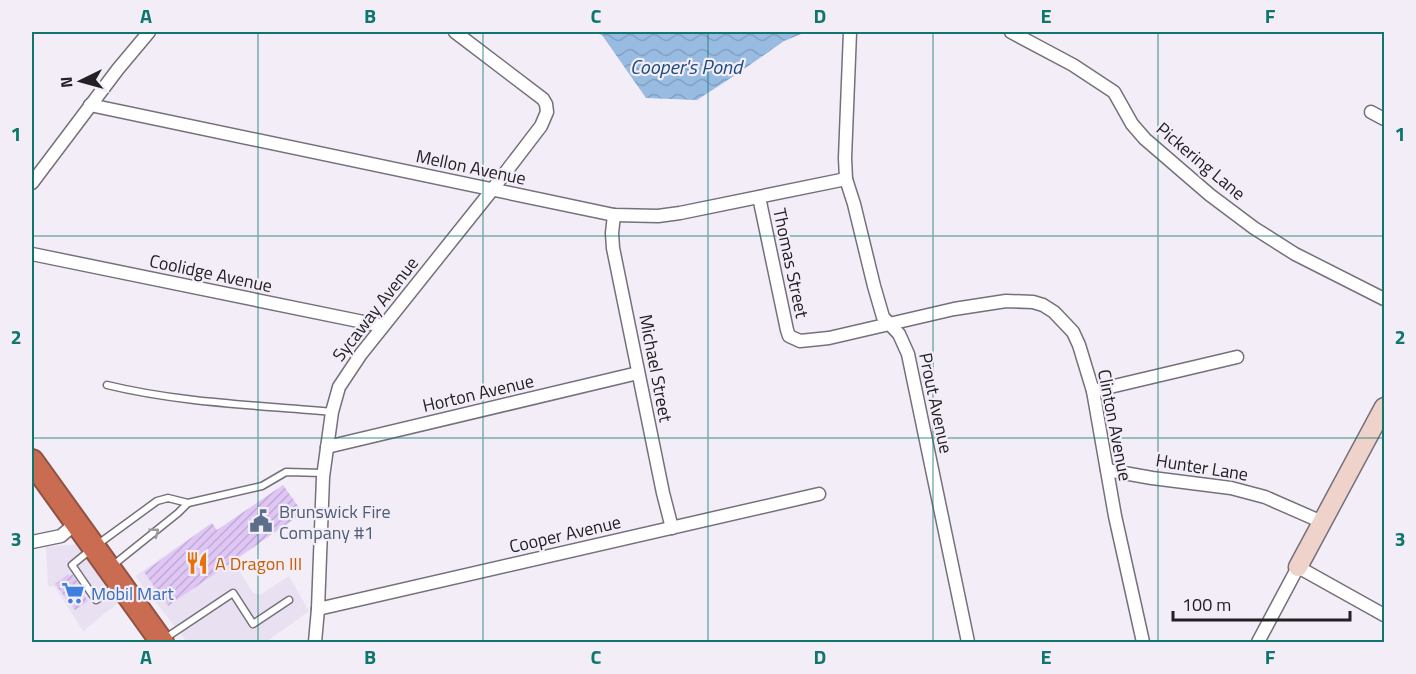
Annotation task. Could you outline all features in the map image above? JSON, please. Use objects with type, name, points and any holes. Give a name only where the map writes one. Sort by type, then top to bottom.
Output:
[{"type":"highway","points":[[32,461],[160,642]]},
{"type":"street","points":[[32,183],[90,105],[149,32]]},
{"type":"street","name":"Sycaway Avenue","points":[[315,642],[324,473],[332,412],[339,387],[361,354],[541,126],[547,112],[543,99],[455,32]]},
{"type":"street","name":"Prout Avenue","points":[[850,32],[846,179],[883,316],[899,334],[908,354],[968,642]]},
{"type":"street","name":"Pickering Lane","points":[[1011,32],[1074,65],[1114,92],[1132,124],[1145,140],[1210,195],[1254,228],[1295,254],[1384,299]]},
{"type":"street","name":"Mellon Avenue","points":[[90,105],[614,215],[658,216],[680,213],[846,179]]},
{"type":"street","points":[[1371,112],[1384,119]]},
{"type":"street","name":"Thomas Street","points":[[759,197],[789,336]]},
{"type":"street","name":"Michael Street","points":[[614,215],[613,248],[672,528]]},
{"type":"street","name":"Coolidge Avenue","points":[[32,254],[383,326]]},
{"type":"street","name":"Clinton Avenue","points":[[789,336],[800,341],[829,338],[954,309],[1006,301],[1033,302],[1054,312],[1073,332],[1093,390],[1114,516],[1143,642]]},
{"type":"street","points":[[1093,390],[1237,357]]},
{"type":"street","name":"Horton Avenue","points":[[327,447],[638,373]]},
{"type":"street","points":[[1257,642],[1384,407]]},
{"type":"street","name":"Hunter Lane","points":[[1107,470],[1231,488],[1265,497],[1322,522]]},
{"type":"street","name":"Cooper Avenue","points":[[318,609],[819,494]]},
{"type":"street","points":[[32,542],[61,536],[75,523]]},
{"type":"street","points":[[1298,567],[1384,615]]},
{"type":"lane","points":[[107,385],[198,401],[332,412]]},
{"type":"lane","points":[[188,503],[114,576],[96,600],[72,565],[157,501],[168,498],[188,503],[262,486],[286,472],[324,473]]},
{"type":"lane","points":[[160,642],[232,593],[253,624],[289,600]]},
{"type":"shaded area","points":[[210,524],[253,593],[260,595],[289,576],[309,611],[266,642],[187,642],[135,576]]},
{"type":"shaded area","points":[[80,544],[119,602],[83,631],[55,587],[48,586],[46,547]]},
{"type":"water","name":"Cooper's Pond","points":[[592,32],[806,32],[784,41],[697,100],[646,98],[602,35]]},
{"type":"building","points":[[283,485],[303,513],[168,606],[144,572],[212,523],[217,530]]},
{"type":"building","name":"Mobil Mart","points":[[68,574],[70,576],[72,574],[88,601],[75,610],[55,584]]},
{"type":"place","name":"Brunswick Fire Company #1","points":[[261,521]]},
{"type":"place","name":"A Dragon III","points":[[197,563]]},
{"type":"place","name":"Mobil Mart","points":[[73,593]]}]
